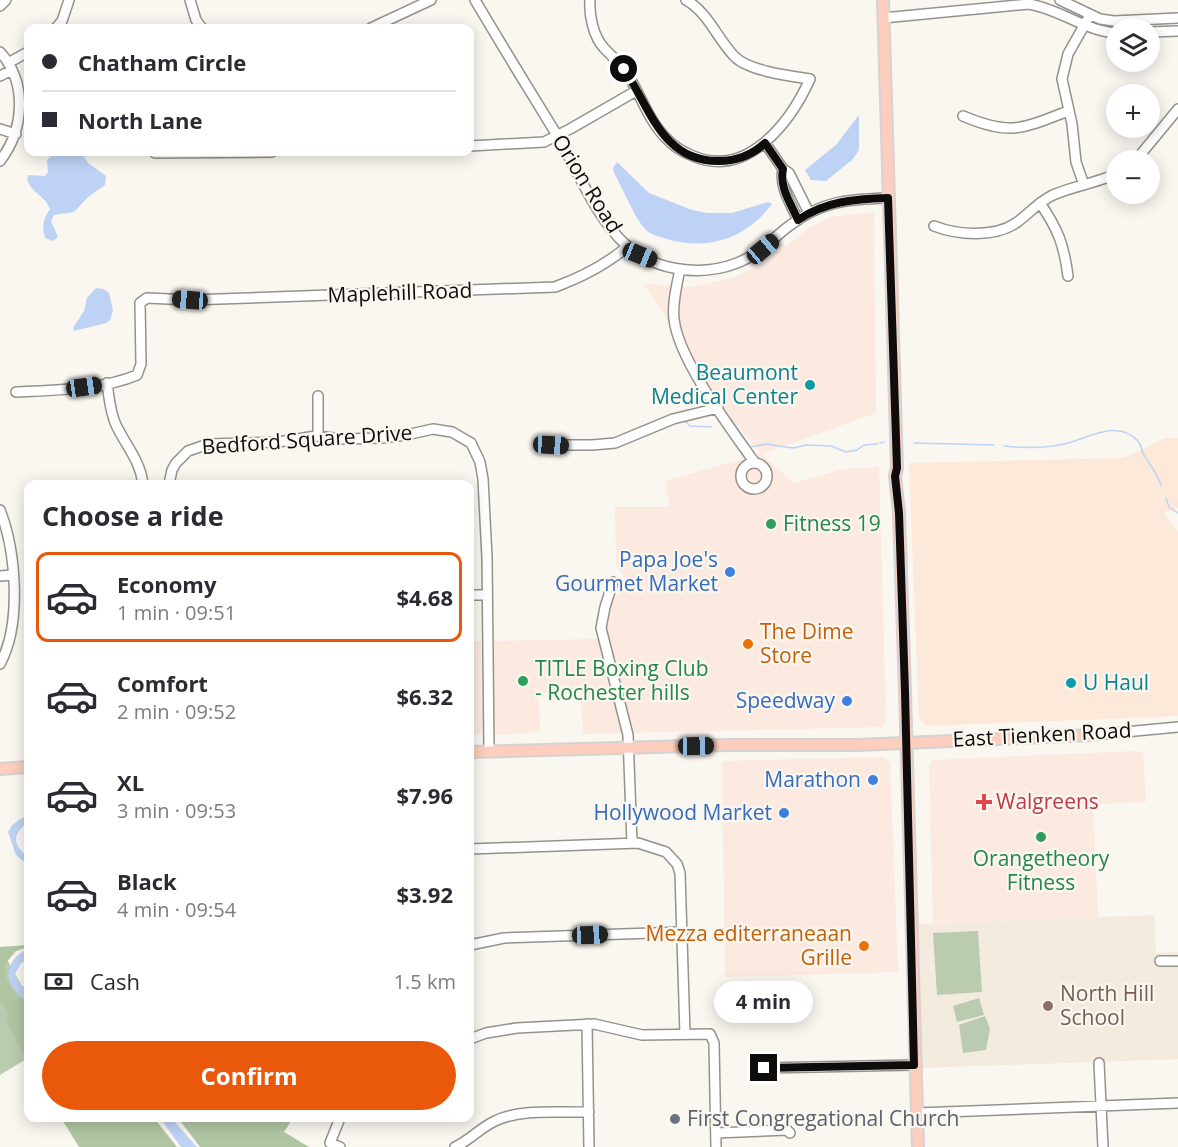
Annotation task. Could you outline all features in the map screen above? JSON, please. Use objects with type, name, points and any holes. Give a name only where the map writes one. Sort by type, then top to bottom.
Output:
[{"type":"main road","points":[[883,0],[897,468],[895,476],[899,513],[918,1147]]},
{"type":"main road","name":"East Tienken Road","points":[[474,752],[906,743],[1093,735]]},
{"type":"main road","points":[[3,768],[24,767]]},
{"type":"street","points":[[0,6],[6,0]]},
{"type":"street","points":[[59,24],[69,0]]},
{"type":"street","points":[[190,0],[199,24]]},
{"type":"street","points":[[380,24],[431,0]]},
{"type":"street","name":"Orion Road","points":[[475,0],[558,136],[600,211],[613,231],[640,255],[680,269],[708,270],[739,262],[763,249],[809,213],[840,201],[888,198]]},
{"type":"street","points":[[590,0],[598,40],[624,69],[651,118],[666,139],[697,158],[713,161],[736,159],[752,153],[765,143],[796,106],[810,79],[761,69],[740,61],[728,49],[703,15],[686,0]]},
{"type":"street","points":[[1060,0],[1090,15],[1114,21],[1178,18]]},
{"type":"street","points":[[883,18],[970,5],[1029,4],[1044,7],[1096,31],[1106,32]]},
{"type":"street","points":[[1084,185],[1076,162],[1072,124],[1062,88],[1068,54],[1090,15]]},
{"type":"street","points":[[1160,32],[1178,31]]},
{"type":"street","points":[[0,52],[10,67],[18,86],[19,101],[16,134],[0,161]]},
{"type":"street","points":[[0,76],[24,55]]},
{"type":"street","points":[[474,146],[544,142],[636,91]]},
{"type":"street","points":[[1144,150],[1178,109]]},
{"type":"street","points":[[963,116],[986,126],[1011,128],[1026,127],[1068,111]]},
{"type":"street","points":[[0,129],[16,134]]},
{"type":"street","points":[[765,143],[783,169],[789,173],[809,213]]},
{"type":"street","points":[[783,169],[784,190],[798,220]]},
{"type":"street","points":[[934,226],[949,232],[997,231],[1017,223],[1053,195],[1106,177]]},
{"type":"street","points":[[1040,203],[1060,235],[1068,276]]},
{"type":"street","name":"Maplehill Road","points":[[107,383],[123,381],[137,375],[141,364],[140,303],[147,298],[190,300],[555,287],[584,276],[628,246]]},
{"type":"street","points":[[680,269],[674,307],[675,327],[685,355],[747,452],[750,464]]},
{"type":"street","points":[[16,392],[61,390],[107,383],[115,423],[135,455],[142,480]]},
{"type":"street","points":[[318,396],[318,436]]},
{"type":"street","points":[[551,445],[592,446],[615,443],[672,419],[718,408]]},
{"type":"street","name":"Bedford Square Drive","points":[[170,480],[176,463],[188,451],[197,447],[222,443],[278,442],[318,436],[344,439],[382,438],[433,429],[452,432],[471,443],[480,462],[483,479],[487,595]]},
{"type":"street","points":[[0,510],[11,543],[14,609],[9,644],[0,664]]},
{"type":"street","points":[[0,576],[12,575]]},
{"type":"street","points":[[613,582],[603,613],[602,632],[624,715],[629,747],[632,843]]},
{"type":"street","points":[[474,595],[487,595],[489,752]]},
{"type":"street","name":"East Tienken Road","points":[[1093,735],[1178,727]]},
{"type":"street","points":[[474,849],[632,843],[647,844],[666,852],[677,864],[682,889],[685,1034]]},
{"type":"street","points":[[474,944],[504,938],[683,932]]},
{"type":"street","points":[[1160,961],[1178,961]]},
{"type":"street","points":[[587,1024],[589,1147]]},
{"type":"street","points":[[474,1038],[492,1031],[517,1028],[587,1024],[599,1024],[636,1034],[710,1034],[713,1038],[716,1147]]},
{"type":"street","points":[[764,1068],[914,1062]]},
{"type":"street","points":[[1099,1063],[1103,1147]]},
{"type":"street","points":[[917,1113],[1178,1103]]},
{"type":"street","points":[[455,1147],[492,1123],[512,1115],[589,1112]]},
{"type":"street","points":[[338,1122],[330,1143],[340,1147]]},
{"type":"street","points":[[716,1133],[787,1131],[790,1133]]},
{"type":"shaded area","points":[[874,212],[876,413],[762,454],[794,483],[844,469],[879,467],[886,720],[882,727],[583,734],[581,690],[539,693],[540,732],[495,735],[493,641],[599,639],[609,687],[622,686],[607,636],[607,619],[612,600],[622,592],[626,579],[616,565],[615,507],[670,507],[665,481],[761,454],[726,411],[644,284],[692,287],[732,278],[763,264],[809,228],[831,217]]},
{"type":"shaded area","points":[[1165,438],[1178,438],[1178,508],[1164,513],[1178,532],[1178,716],[927,726],[919,719],[909,463],[1124,458]]},
{"type":"shaded area","points":[[474,641],[481,641],[482,734],[474,735]]},
{"type":"shaded area","points":[[1137,751],[1143,753],[1146,802],[1093,804],[1098,917],[933,923],[929,764],[933,760]]},
{"type":"shaded area","points":[[885,757],[890,763],[898,972],[725,977],[722,761]]},
{"type":"shaded area","name":"North Hill School","points":[[1154,915],[1156,953],[1178,952],[1178,1059],[919,1068],[916,924]]},
{"type":"green space","points":[[978,931],[982,992],[937,995],[933,933]]},
{"type":"green space","points":[[24,945],[24,948],[16,951],[4,965],[7,981],[17,997],[24,999],[24,1055],[6,1021],[8,1013],[0,999],[0,947]]},
{"type":"green space","points":[[0,947],[24,990],[24,1060],[0,1075]]},
{"type":"green space","points":[[979,998],[984,1015],[957,1022],[953,1006]]},
{"type":"green space","points":[[985,1016],[990,1029],[986,1050],[963,1053],[959,1025]]},
{"type":"green space","points":[[63,1122],[157,1122],[177,1147],[79,1147]]},
{"type":"green space","points":[[181,1122],[290,1122],[284,1132],[309,1147],[200,1147]]},
{"type":"water","points":[[859,115],[859,150],[853,159],[826,181],[811,180],[805,170],[836,145]]},
{"type":"water","points":[[52,156],[84,156],[88,163],[106,176],[105,185],[88,197],[74,212],[54,215],[51,221],[58,237],[53,241],[45,238],[44,230],[45,219],[50,209],[27,180],[28,175],[45,176],[48,172],[47,160]]},
{"type":"water","points":[[617,162],[649,193],[692,210],[707,213],[732,213],[768,202],[772,204],[751,225],[727,238],[700,243],[670,240],[650,233],[641,224],[614,173],[613,168]]},
{"type":"water","points":[[96,288],[104,289],[109,293],[113,310],[110,320],[74,331],[73,328],[84,311],[87,298]]},
{"type":"water","points":[[24,817],[24,826],[16,836],[16,840],[24,853],[24,862],[16,855],[8,832],[12,825]]},
{"type":"water","points":[[24,951],[24,961],[15,974],[19,984],[24,987],[24,998],[16,992],[9,979],[11,965]]},
{"type":"water","points":[[163,1122],[175,1122],[197,1147],[181,1147]]},
{"type":"waterway","points":[[731,419],[750,447],[766,444],[793,448],[806,445],[831,446],[846,452],[857,450],[864,445],[877,444]]},
{"type":"waterway","points":[[685,421],[690,426],[712,427]]},
{"type":"waterway","points":[[1004,446],[1049,447],[1102,432],[1121,431],[1130,434],[1139,442],[1161,485]]},
{"type":"waterway","points":[[880,443],[884,442]]},
{"type":"waterway","points":[[914,443],[994,445]]},
{"type":"waterway","points":[[1166,498],[1169,507],[1178,513]]},
{"type":"place","name":"Beaumont Medical Center","points":[[810,385]]},
{"type":"place","name":"Fitness 19","points":[[771,524]]},
{"type":"place","name":"Papa Joe's Gourmet Market","points":[[730,572]]},
{"type":"place","name":"The Dime Store","points":[[748,644]]},
{"type":"place","name":"TITLE Boxing Club - Rochester hills","points":[[523,681]]},
{"type":"place","name":"U Haul","points":[[1071,683]]},
{"type":"place","name":"Speedway","points":[[847,701]]},
{"type":"place","name":"Marathon","points":[[873,780]]},
{"type":"place","name":"Walgreens","points":[[984,802]]},
{"type":"place","name":"Hollywood Market","points":[[784,813]]},
{"type":"place","name":"Orangetheory Fitness","points":[[1041,837]]},
{"type":"place","name":"Mezza editerraneaan Grille","points":[[864,946]]},
{"type":"place","name":"North Hill School","points":[[1048,1006]]},
{"type":"place","name":"First Congregational Church","points":[[675,1119]]},
{"type":"route","points":[[624,69],[660,132],[674,146],[687,153],[705,160],[725,161],[744,157],[765,143],[783,169],[784,190],[798,220],[832,203],[856,199],[888,198],[897,468],[895,476],[899,513],[912,921],[914,1065],[764,1068]]}]
